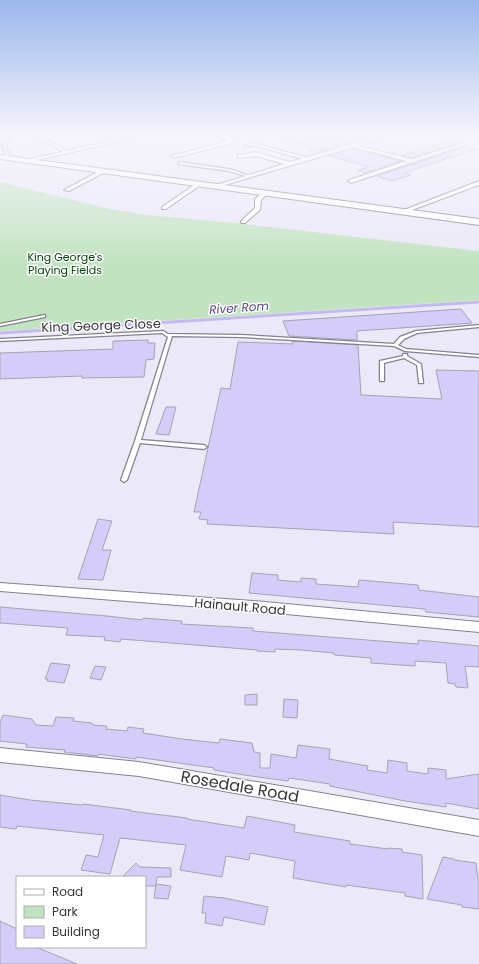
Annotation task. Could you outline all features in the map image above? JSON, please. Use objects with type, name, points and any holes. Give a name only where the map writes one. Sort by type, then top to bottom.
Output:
[{"type":"street","points":[[67,190],[88,179]]},
{"type":"street","points":[[162,179],[479,222]]},
{"type":"street","points":[[216,186],[239,179]]},
{"type":"street","points":[[351,181],[357,179]]},
{"type":"street","points":[[402,212],[479,183]]},
{"type":"street","points":[[164,208],[199,184]]},
{"type":"street","points":[[242,219],[258,209],[258,199],[264,193]]},
{"type":"street","name":"Hainault Road","points":[[0,587],[253,606],[479,627]]},
{"type":"street","name":"Rosedale Road","points":[[0,755],[138,768],[479,828]]},
{"type":"lane","points":[[0,326],[44,316]]},
{"type":"lane","points":[[395,345],[402,338],[416,332],[479,326]]},
{"type":"lane","name":"King George Close","points":[[0,340],[163,332],[170,337],[138,441],[124,480]]},
{"type":"lane","points":[[168,335],[242,336],[395,345],[405,350],[479,356]]},
{"type":"lane","points":[[405,350],[405,357]]},
{"type":"lane","points":[[382,380],[382,362],[405,357],[419,364],[421,382]]},
{"type":"lane","points":[[138,441],[204,447]]},
{"type":"green space","name":"King George's Playing Fields","points":[[0,182],[110,209],[148,215],[234,223],[479,251],[479,300],[0,331]]},
{"type":"building","points":[[386,179],[398,179],[392,181]]},
{"type":"building","points":[[461,309],[472,323],[357,331],[357,340],[289,336],[283,321]]},
{"type":"building","points":[[148,340],[148,343],[155,343],[154,359],[146,360],[144,377],[82,378],[82,376],[0,379],[0,353],[113,349],[113,341]]},
{"type":"building","points":[[292,341],[358,345],[361,395],[442,399],[436,370],[479,371],[479,527],[393,522],[394,534],[207,524],[208,520],[199,519],[201,512],[194,512],[221,388],[230,389],[238,342],[293,344]]},
{"type":"building","points":[[166,407],[176,407],[169,435],[156,434]]},
{"type":"building","points":[[98,519],[112,521],[102,550],[111,550],[103,580],[78,579]]},
{"type":"building","points":[[252,573],[278,575],[278,580],[301,582],[301,578],[316,579],[316,584],[358,587],[359,580],[418,585],[419,590],[479,597],[479,617],[426,612],[425,609],[249,593]]},
{"type":"building","points":[[0,607],[142,620],[143,618],[182,621],[181,624],[253,628],[253,631],[418,644],[418,640],[479,646],[479,667],[465,666],[468,688],[456,687],[455,684],[448,683],[446,663],[415,661],[415,666],[371,663],[371,658],[334,655],[334,653],[301,650],[275,649],[275,652],[121,639],[120,642],[104,640],[105,637],[66,635],[68,628],[0,623]]},
{"type":"building","points":[[51,663],[70,665],[64,683],[47,681],[48,679],[45,679]]},
{"type":"building","points":[[95,666],[106,667],[101,680],[90,678]]},
{"type":"building","points":[[257,694],[257,705],[245,705],[245,695]]},
{"type":"building","points":[[284,699],[298,700],[297,718],[283,717]]},
{"type":"building","points":[[3,715],[32,719],[36,725],[53,726],[56,717],[74,718],[73,721],[107,726],[106,729],[127,731],[128,727],[144,729],[143,733],[182,739],[219,743],[220,739],[252,743],[254,752],[260,753],[260,768],[270,768],[271,754],[296,758],[298,745],[330,749],[329,759],[368,766],[367,770],[387,773],[388,760],[407,763],[407,771],[428,774],[428,768],[446,770],[446,779],[479,774],[479,809],[446,803],[446,807],[405,801],[330,786],[330,784],[289,778],[288,781],[244,775],[214,770],[214,768],[136,757],[136,759],[98,754],[98,756],[64,752],[65,750],[26,747],[27,744],[0,741],[0,722]]},
{"type":"building","points":[[0,795],[30,800],[83,804],[131,810],[130,811],[187,818],[244,828],[247,816],[295,825],[294,832],[350,841],[350,844],[388,849],[402,849],[402,852],[422,855],[423,899],[405,896],[405,893],[346,885],[346,887],[293,878],[295,861],[250,853],[249,860],[226,856],[222,877],[180,870],[186,845],[120,838],[110,874],[81,870],[86,855],[98,857],[104,835],[17,826],[16,829],[0,827]]},
{"type":"building","points":[[443,857],[476,863],[479,879],[479,909],[462,907],[462,905],[427,899]]},
{"type":"building","points":[[136,863],[140,867],[171,868],[171,877],[157,877],[156,886],[146,886],[146,876],[123,876]]},
{"type":"building","points":[[156,884],[171,886],[168,899],[154,898]]},
{"type":"building","points":[[204,896],[224,898],[268,907],[264,925],[224,917],[222,926],[205,923],[206,913],[202,913]]},
{"type":"building","points":[[0,921],[16,929],[16,948],[38,948],[77,964],[0,964]]},
{"type":"waterway","name":"River Rom","points":[[0,333],[479,302]]}]
